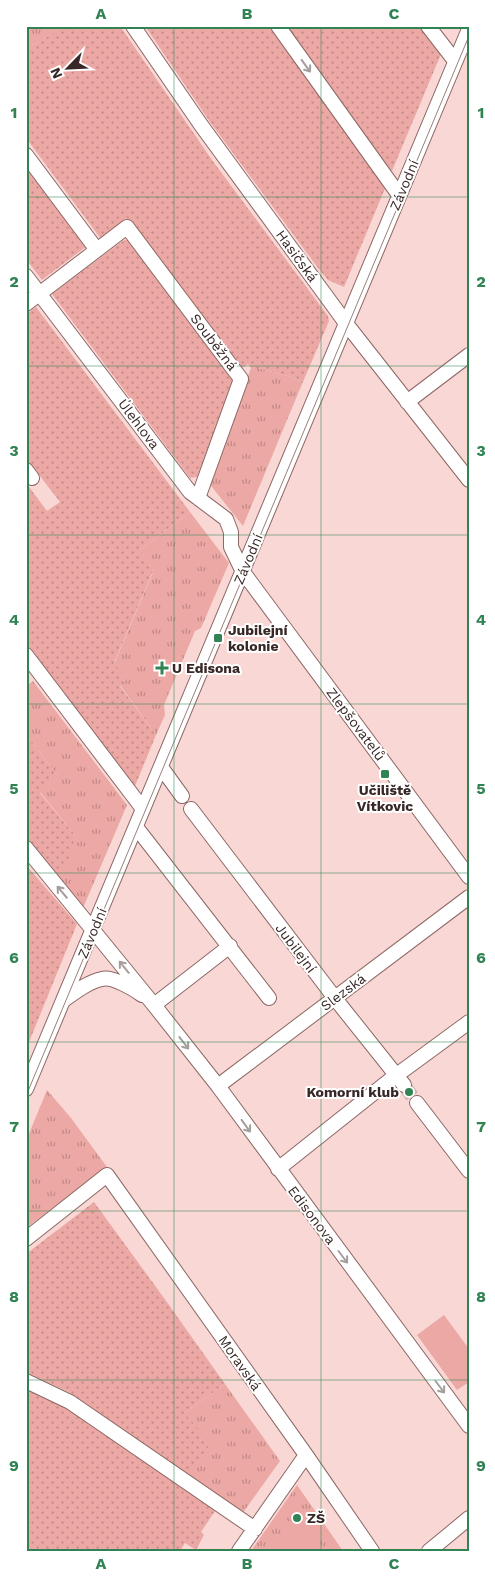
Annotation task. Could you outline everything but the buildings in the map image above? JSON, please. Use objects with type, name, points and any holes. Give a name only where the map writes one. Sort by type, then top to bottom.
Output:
[{"type":"street","name":"Hasičská","points":[[133,26],[201,125],[346,323],[469,480]]},
{"type":"street","points":[[278,26],[399,195]]},
{"type":"street","points":[[428,26],[456,61]]},
{"type":"street","name":"Závodní","points":[[26,1089],[30,1068],[64,1000],[469,29]]},
{"type":"street","points":[[26,155],[97,250],[26,304]]},
{"type":"street","name":"Souběžná","points":[[97,250],[127,228],[242,378],[198,498]]},
{"type":"street","name":"Úlehlova","points":[[26,276],[190,492],[226,519],[231,532],[231,547],[242,572]]},
{"type":"street","points":[[407,402],[469,355]]},
{"type":"street","name":"Zlepšovatelů","points":[[242,572],[469,877]]},
{"type":"street","points":[[26,656],[143,809]]},
{"type":"street","points":[[160,768],[182,796]]},
{"type":"street","name":"Jubilejní","points":[[191,809],[400,1080]]},
{"type":"street","points":[[136,827],[269,998]]},
{"type":"street","name":"Edisonova","points":[[26,848],[218,1086],[469,1426]]},
{"type":"street","name":"Slezská","points":[[218,1086],[469,897]]},
{"type":"street","points":[[154,1005],[230,946]]},
{"type":"street","name":"Edisonova","points":[[64,1000],[84,986],[104,978],[131,986],[154,1005]]},
{"type":"street","points":[[278,1169],[400,1080],[469,1022]]},
{"type":"street","points":[[417,1102],[468,1169]]},
{"type":"street","name":"Moravská","points":[[26,1239],[107,1176],[306,1455],[372,1551]]},
{"type":"street","points":[[26,1381],[70,1402],[255,1529]]},
{"type":"street","points":[[239,1551],[306,1455]]},
{"type":"street","points":[[429,1551],[469,1518]]},
{"type":"green space","points":[[26,26],[61,27],[40,42],[26,47]]},
{"type":"green space","points":[[61,26],[120,26],[212,160],[328,316],[329,321],[302,384],[298,379],[258,368],[251,368],[248,364],[242,368],[127,218],[101,239],[26,138],[26,47],[40,42]]},
{"type":"green space","points":[[145,26],[268,26],[386,186],[344,287],[328,280],[318,268],[210,122]]},
{"type":"green space","points":[[283,26],[420,26],[441,54],[392,171],[370,145]]},
{"type":"green space","points":[[26,164],[87,246],[42,280],[26,259]]},
{"type":"green space","points":[[124,240],[129,240],[232,374],[232,393],[197,477],[190,478],[52,294]]},
{"type":"green space","points":[[36,307],[190,512],[140,550],[154,569],[114,663],[127,680],[120,686],[156,735],[135,786],[26,643],[26,483],[47,511],[60,502],[26,458],[26,314]]},
{"type":"green space","points":[[251,368],[258,368],[298,379],[302,384],[243,526],[208,482]]},
{"type":"green space","points":[[190,512],[229,563],[201,628],[195,631],[164,705],[165,715],[156,735],[120,685],[114,664],[154,570],[140,550]]},
{"type":"green space","points":[[33,681],[127,805],[83,908],[55,875],[75,835],[40,792],[58,776],[26,734],[26,686]]},
{"type":"green space","points":[[26,734],[58,776],[40,793],[75,835],[69,864],[55,875],[26,840]]},
{"type":"green space","points":[[26,865],[77,924],[27,1047],[26,1047]]},
{"type":"green space","points":[[47,1090],[71,1118],[107,1167],[26,1228],[26,1141]]},
{"type":"green space","points":[[94,1202],[225,1384],[184,1413],[211,1443],[188,1475],[69,1392],[26,1372],[26,1254]]},
{"type":"green space","points":[[444,1315],[469,1349],[469,1382],[457,1390],[417,1335]]},
{"type":"green space","points":[[225,1384],[280,1461],[242,1514],[188,1475],[184,1413]]},
{"type":"green space","points":[[26,1387],[69,1409],[215,1511],[201,1532],[204,1535],[196,1550],[185,1543],[180,1551],[26,1550]]},
{"type":"green space","name":"ZŠ","points":[[297,1485],[343,1551],[251,1551]]},
{"type":"green space","points":[[305,1523],[324,1549],[322,1551],[265,1551]]},
{"type":"tunnel","points":[[404,1085],[417,1103]]},
{"type":"tram line","points":[[26,1096],[469,36]]},
{"type":"place","name":"Jubilejní kolonie","points":[[218,638]]},
{"type":"place","name":"U Edisona","points":[[162,668]]},
{"type":"place","name":"Učiliště Vítkovic","points":[[385,774]]},
{"type":"place","name":"Komorní klub","points":[[409,1092]]},
{"type":"place","name":"ZŠ","points":[[297,1518]]}]
